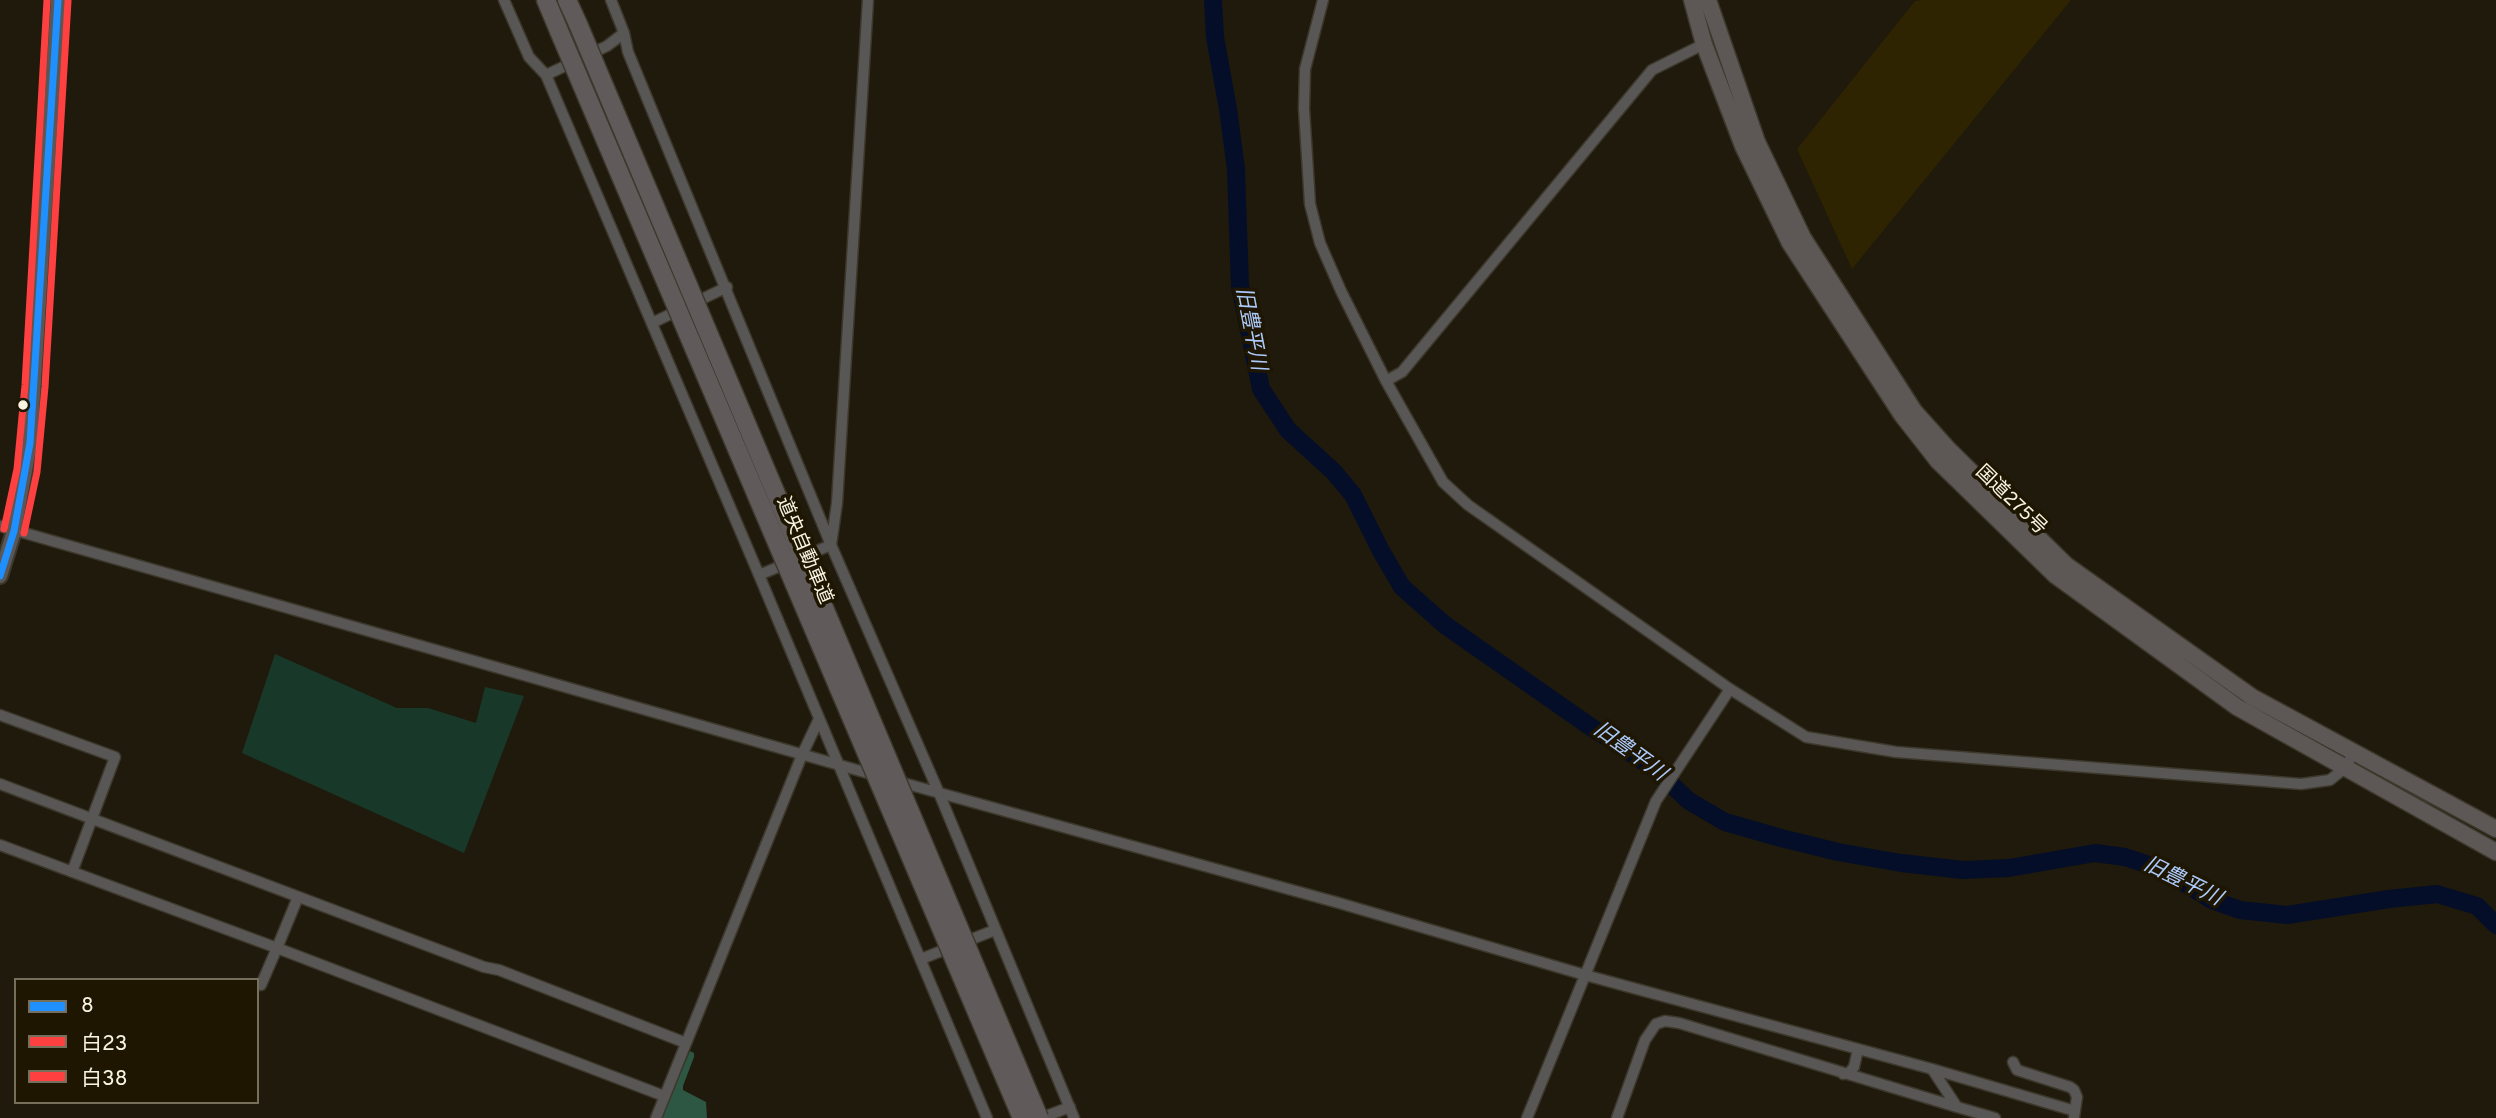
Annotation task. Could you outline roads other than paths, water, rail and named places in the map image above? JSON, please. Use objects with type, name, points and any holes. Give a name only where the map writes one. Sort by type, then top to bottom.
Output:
[{"type":"highway","name":"道央自動車道","points":[[546,0],[1022,1118]]},
{"type":"highway","name":"道央自動車道","points":[[567,0],[1040,1118]]},
{"type":"highway","name":"国道275号","points":[[1692,0],[1704,44],[1743,146],[1790,243],[1927,449],[2055,575],[2237,706],[2496,852]]},
{"type":"highway","name":"国道275号","points":[[1708,0],[1757,142],[1803,238],[1914,411],[1949,450],[2066,565],[2252,697],[2496,829]]},
{"type":"main road","points":[[0,576],[7,529],[27,471],[35,386],[58,0]]},
{"type":"street","points":[[504,0],[529,58],[546,75],[987,1118]]},
{"type":"street","points":[[611,0],[624,33],[628,52],[831,545],[939,793],[1074,1118]]},
{"type":"street","points":[[831,545],[837,503],[868,0]]},
{"type":"street","points":[[1323,0],[1305,69],[1304,109],[1310,204],[1320,243],[1386,381],[1443,482],[1468,505],[1730,689],[1807,737],[1896,752],[2301,784],[2330,780],[2346,766],[2354,751]]},
{"type":"street","points":[[546,75],[607,46],[624,33]]},
{"type":"street","points":[[1386,381],[1402,372],[1652,70],[1704,44]]},
{"type":"street","points":[[652,323],[727,287]]},
{"type":"street","points":[[7,529],[802,755],[1339,903],[1585,975],[1932,1069],[2074,1115],[2077,1097],[2070,1087],[2017,1070],[2013,1062]]},
{"type":"street","points":[[759,575],[831,545]]},
{"type":"street","points":[[1527,1118],[1656,801],[1730,689]]},
{"type":"street","points":[[0,715],[115,757],[72,872]]},
{"type":"street","points":[[656,1118],[802,755],[819,719]]},
{"type":"street","points":[[0,785],[484,967],[499,970],[686,1043]]},
{"type":"street","points":[[0,845],[664,1096]]},
{"type":"street","points":[[261,985],[298,897]]},
{"type":"street","points":[[921,960],[995,930]]},
{"type":"street","points":[[1617,1118],[1645,1040],[1656,1024],[1665,1021],[1995,1118]]},
{"type":"street","points":[[1843,1074],[1852,1070],[1858,1049]]},
{"type":"street","points":[[1932,1069],[1957,1107]]},
{"type":"street","points":[[1040,1118],[1070,1107]]},
{"type":"waterway","name":"旧豊平川","points":[[1213,0],[1215,37],[1236,169],[1240,286],[1261,389],[1288,430],[1334,472],[1353,495],[1402,587],[1445,625],[1655,769],[1689,801],[1725,822],[1838,852],[1901,863],[1963,870],[2009,868],[2095,853],[2125,857],[2164,870],[2212,900],[2240,910],[2287,915],[2437,894],[2477,906],[2496,925]]}]
